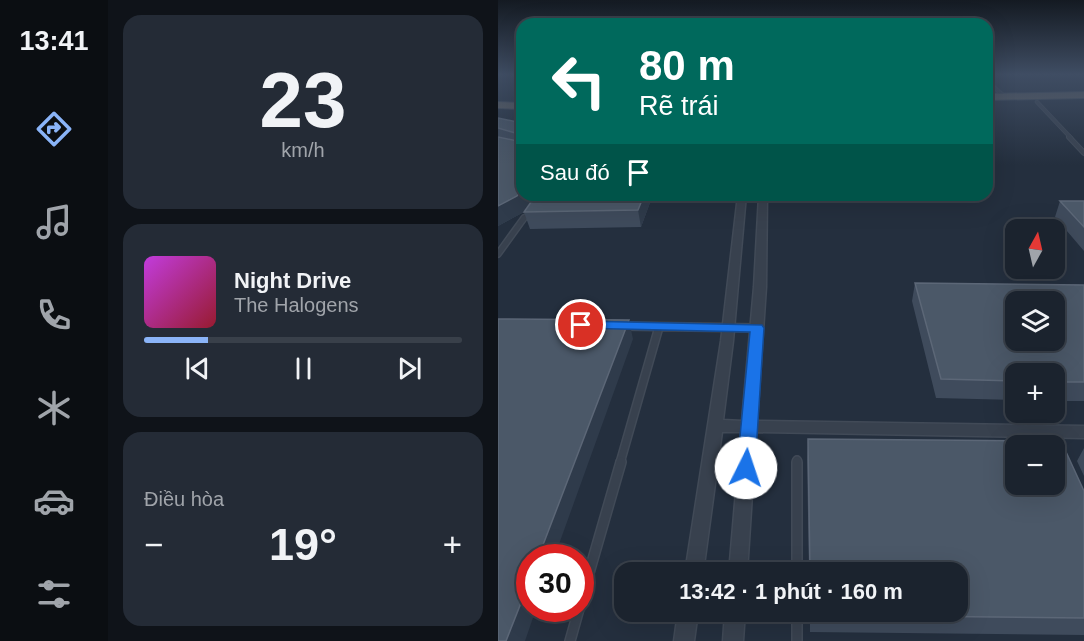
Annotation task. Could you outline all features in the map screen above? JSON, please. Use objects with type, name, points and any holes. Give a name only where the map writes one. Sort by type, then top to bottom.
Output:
[{"type":"highway","points":[[498,105],[516,108]]},
{"type":"highway","points":[[498,110],[516,109]]},
{"type":"street","points":[[696,562],[715,426],[741,201]]},
{"type":"street","points":[[739,562],[757,328],[763,201]]},
{"type":"street","points":[[715,426],[1084,432]]},
{"type":"street","points":[[684,641],[687,622]]},
{"type":"street","points":[[733,641],[734,622]]},
{"type":"lane","points":[[1040,105],[1084,153]]},
{"type":"lane","points":[[498,254],[536,202]]},
{"type":"lane","points":[[613,326],[757,328]]},
{"type":"lane","points":[[594,555],[659,327]]},
{"type":"lane","points":[[797,460],[797,562]]},
{"type":"lane","points":[[570,641],[575,622]]},
{"type":"lane","points":[[797,622],[797,641]]},
{"type":"building","points":[[498,118],[516,122],[516,133],[498,128]]},
{"type":"building","points":[[498,137],[516,141],[516,197],[498,206]]},
{"type":"building","points":[[532,201],[642,201],[638,210],[524,212]]},
{"type":"building","points":[[1060,201],[1084,201],[1084,227]]},
{"type":"building","points":[[915,283],[1084,285],[1084,382],[1065,382],[1065,363],[1005,363],[1005,381],[941,379]]},
{"type":"building","points":[[498,319],[629,320],[543,544],[516,544],[516,616],[506,641],[498,641]]},
{"type":"building","points":[[808,439],[1005,441],[1005,495],[1065,495],[1065,450],[1084,491],[1084,618],[968,617],[968,562],[810,562]]},
{"type":"route","points":[[581,325],[757,328],[746,468]]}]
